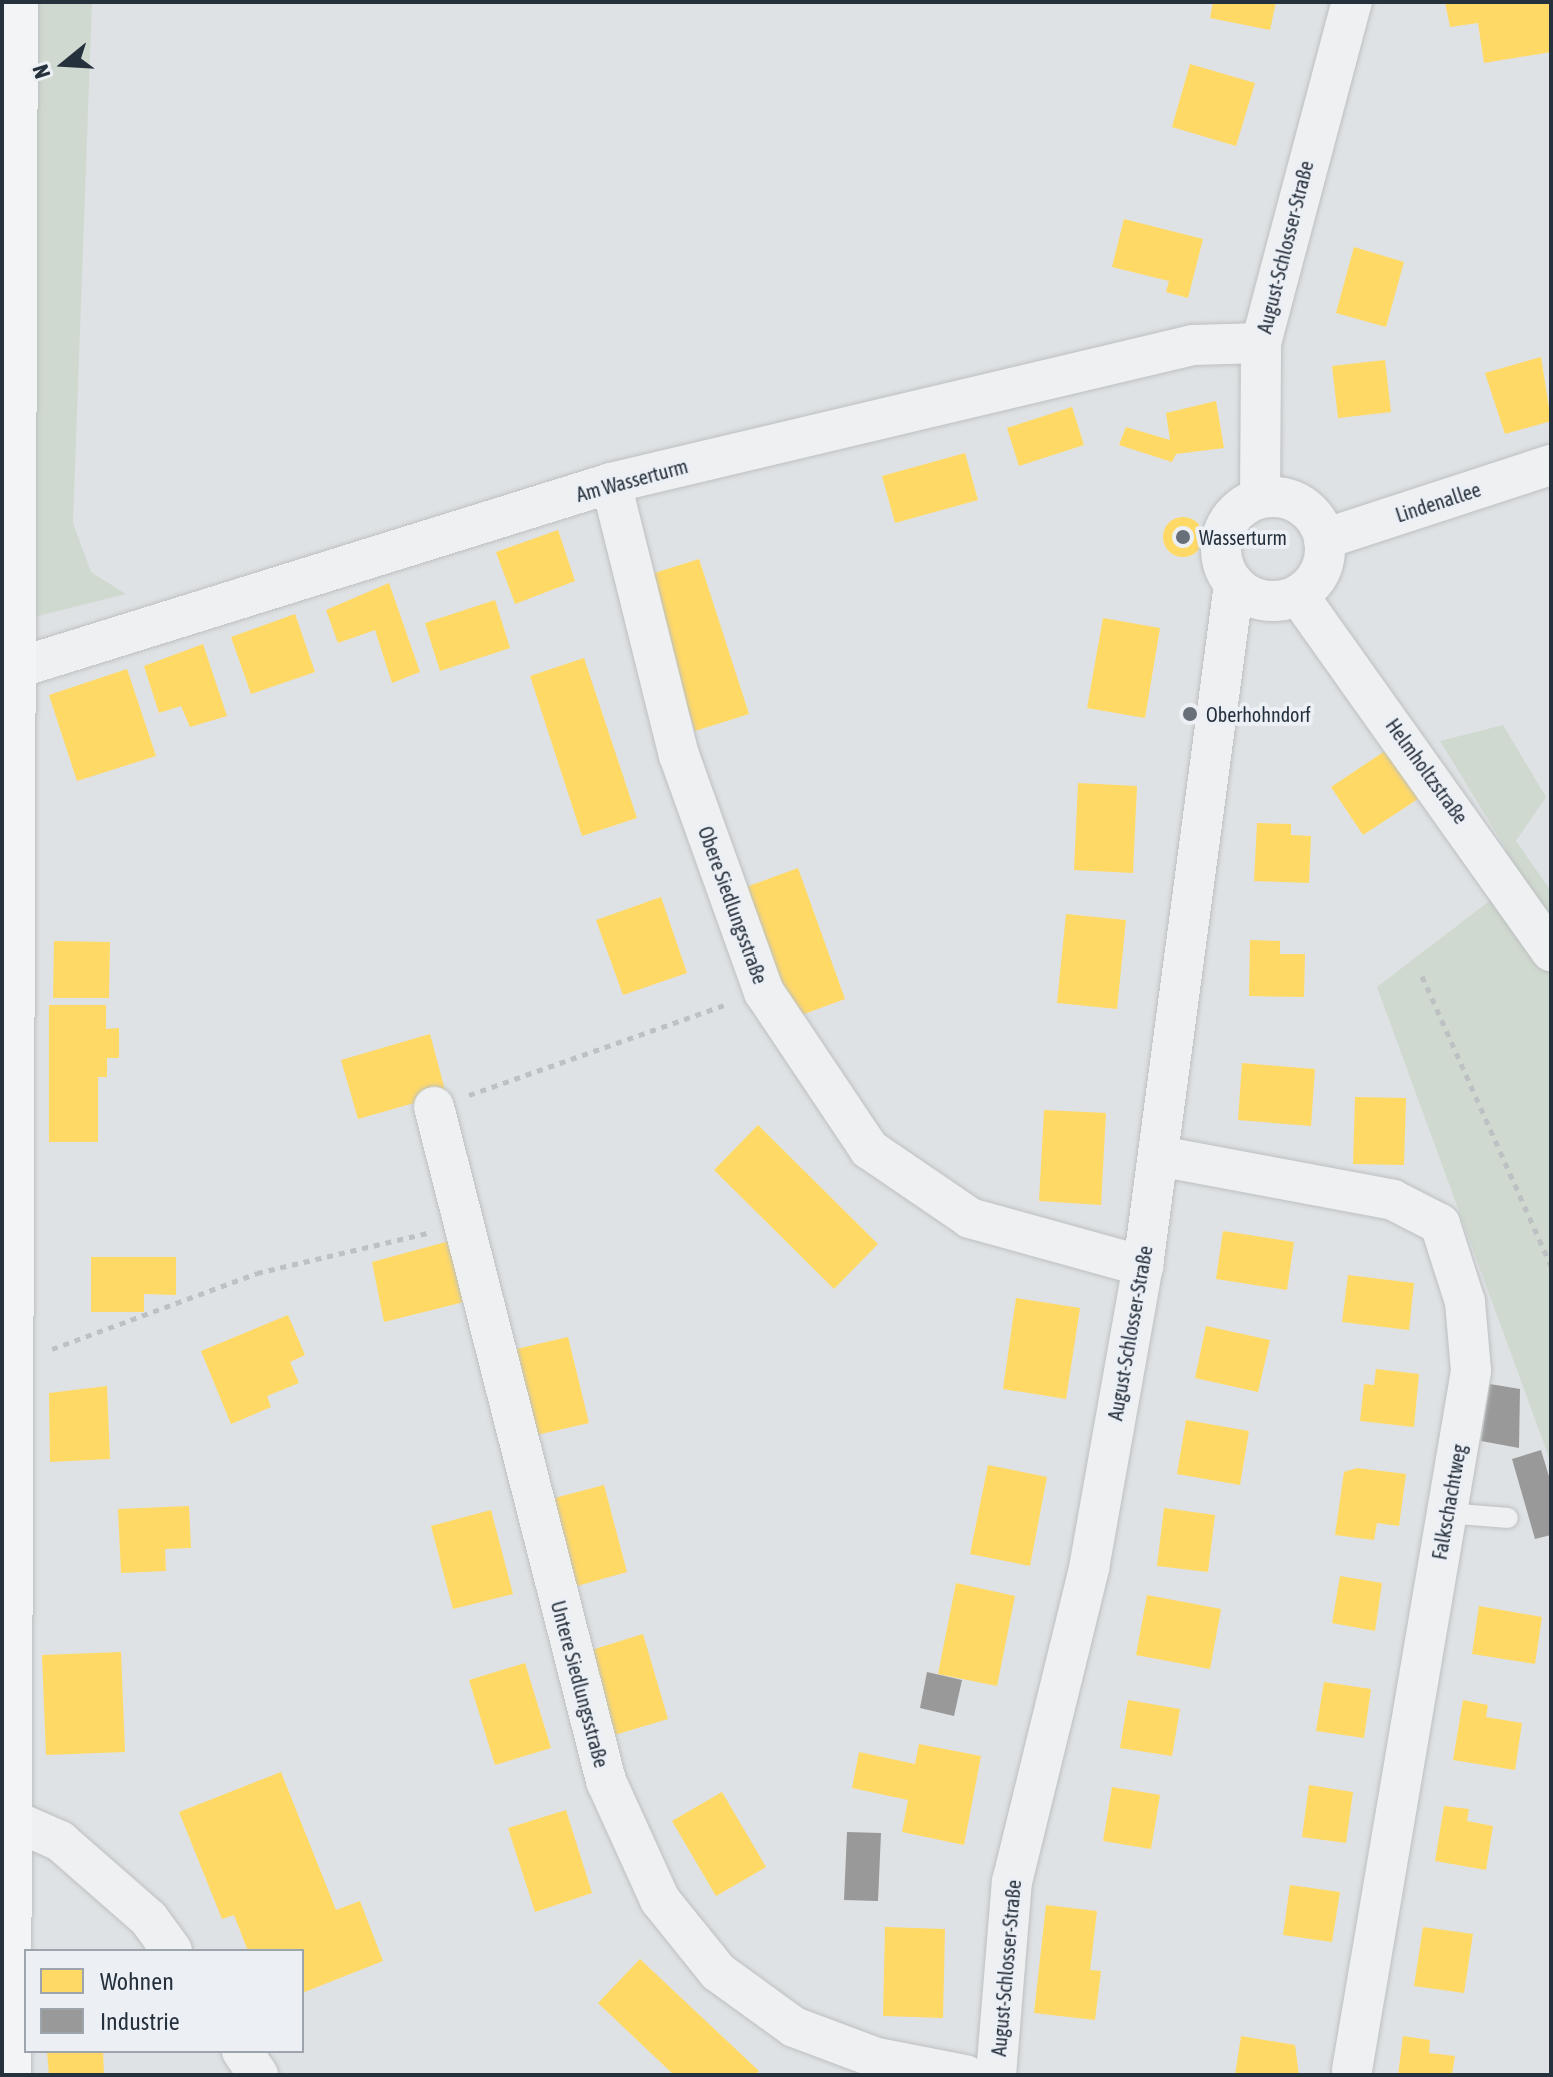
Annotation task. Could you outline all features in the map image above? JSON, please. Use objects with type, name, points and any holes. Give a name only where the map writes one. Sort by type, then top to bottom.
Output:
[{"type":"main road","points":[[9,2075],[12,1354],[8,1135],[14,669],[16,2]]},
{"type":"street","name":"August-Schlosser-Straße","points":[[1260,498],[1261,343],[1352,2]]},
{"type":"street","name":"Am Wasserturm","points":[[14,669],[611,483],[1193,345],[1261,343]]},
{"type":"street","name":"Lindenallee","points":[[1324,539],[1551,465]]},
{"type":"street","name":"Obere Siedlungsstraße","points":[[611,483],[679,755],[764,992],[869,1149],[970,1218],[1143,1266]]},
{"type":"street","points":[[1260,498],[1308,510],[1324,539],[1320,571],[1298,595],[1265,601],[1234,584],[1220,552],[1222,534],[1243,505],[1260,498]]},
{"type":"street","name":"August-Schlosser-Straße","points":[[996,2075],[1012,1882],[1089,1568],[1143,1266],[1234,584]]},
{"type":"street","name":"Helmholtzstraße","points":[[1298,595],[1551,951]]},
{"type":"street","name":"Untere Siedlungsstraße","points":[[434,1107],[606,1781],[660,1900],[718,1972],[794,2027],[877,2058],[965,2075]]},
{"type":"street","name":"Falkschachtweg","points":[[1159,1156],[1393,1200],[1440,1224],[1465,1302],[1471,1371],[1352,2070]]},
{"type":"street","points":[[10,1819],[60,1841],[149,1919],[171,1949]]},
{"type":"street","points":[[243,2053],[258,2075]]},
{"type":"lane","points":[[1447,1513],[1508,1518]]},
{"type":"path","points":[[1422,976],[1551,1266]]},
{"type":"path","points":[[434,1107],[764,992]]},
{"type":"path","points":[[12,1354],[40,1353],[333,1251],[463,1223]]},
{"type":"shaded area","points":[[2,2],[92,2],[73,523],[91,572],[126,594],[2,625]]},
{"type":"shaded area","points":[[1503,725],[1546,797],[1516,841],[1551,891],[1551,1463],[1377,987],[1488,902],[1506,849],[1440,741]]},
{"type":"building: Wohnen","points":[[1213,2],[1276,2],[1270,30],[1210,18]]},
{"type":"building: Wohnen","points":[[1445,2],[1551,2],[1551,52],[1484,63],[1478,23],[1450,27]]},
{"type":"building: Wohnen","points":[[1190,64],[1255,83],[1236,146],[1172,127]]},
{"type":"building: Wohnen","points":[[1124,219],[1203,239],[1188,298],[1166,292],[1169,281],[1112,267]]},
{"type":"building: Wohnen","points":[[1354,247],[1404,262],[1386,327],[1336,313]]},
{"type":"building: Wohnen","points":[[1541,357],[1551,421],[1505,434],[1485,373]]},
{"type":"building: Wohnen","points":[[1385,360],[1391,412],[1338,418],[1332,366]]},
{"type":"building: Wohnen","points":[[1216,401],[1224,448],[1176,454],[1172,462],[1119,445],[1126,427],[1170,440],[1166,413]]},
{"type":"building: Wohnen","points":[[1072,407],[1084,445],[1019,466],[1007,428]]},
{"type":"building: Wohnen","points":[[965,453],[978,500],[895,523],[882,476]]},
{"type":"building: Wohnen","name":"Wasserturm","points":[[1183,517],[1197,523],[1203,537],[1197,551],[1183,557],[1169,551],[1163,537],[1169,523]]},
{"type":"building: Wohnen","points":[[558,530],[575,581],[515,604],[496,552]]},
{"type":"building: Wohnen","points":[[699,559],[749,714],[695,731],[645,576]]},
{"type":"building: Wohnen","points":[[389,583],[420,672],[392,683],[375,630],[338,643],[326,610]]},
{"type":"building: Wohnen","points":[[495,600],[510,648],[440,671],[425,623]]},
{"type":"building: Wohnen","points":[[295,614],[315,672],[251,694],[231,637]]},
{"type":"building: Wohnen","points":[[1103,618],[1160,628],[1145,718],[1087,708]]},
{"type":"building: Wohnen","points":[[203,644],[227,716],[190,727],[181,706],[159,713],[144,666]]},
{"type":"building: Wohnen","points":[[584,658],[637,818],[582,836],[530,676]]},
{"type":"building: Wohnen","points":[[127,669],[156,756],[77,781],[49,695]]},
{"type":"building: Wohnen","points":[[1391,747],[1424,795],[1363,835],[1331,787]]},
{"type":"building: Wohnen","points":[[1078,783],[1137,786],[1133,873],[1074,870]]},
{"type":"building: Wohnen","points":[[1257,823],[1291,824],[1291,835],[1311,836],[1309,883],[1254,881]]},
{"type":"building: Wohnen","points":[[798,868],[845,999],[793,1018],[746,887]]},
{"type":"building: Wohnen","points":[[661,897],[687,973],[623,995],[596,920]]},
{"type":"building: Wohnen","points":[[1066,914],[1126,920],[1117,1009],[1057,1003]]},
{"type":"building: Wohnen","points":[[1250,940],[1280,941],[1280,954],[1305,954],[1304,997],[1249,996]]},
{"type":"building: Wohnen","points":[[54,941],[110,942],[109,998],[53,998]]},
{"type":"building: Wohnen","points":[[49,1005],[106,1005],[106,1029],[119,1028],[119,1058],[107,1058],[107,1077],[98,1077],[98,1142],[49,1142]]},
{"type":"building: Wohnen","points":[[430,1034],[446,1094],[358,1119],[341,1060]]},
{"type":"building: Wohnen","points":[[1242,1063],[1315,1069],[1311,1126],[1238,1120]]},
{"type":"building: Wohnen","points":[[1355,1097],[1406,1098],[1404,1165],[1353,1164]]},
{"type":"building: Wohnen","points":[[1044,1110],[1106,1113],[1101,1205],[1039,1201]]},
{"type":"building: Wohnen","points":[[758,1125],[878,1244],[834,1289],[714,1170]]},
{"type":"building: Wohnen","points":[[1223,1231],[1294,1242],[1287,1290],[1216,1279]]},
{"type":"building: Wohnen","points":[[457,1239],[472,1300],[384,1322],[372,1262]]},
{"type":"building: Wohnen","points":[[91,1257],[176,1257],[176,1295],[144,1294],[144,1312],[91,1312]]},
{"type":"building: Wohnen","points":[[1348,1275],[1414,1283],[1409,1330],[1342,1322]]},
{"type":"building: Wohnen","points":[[1016,1298],[1080,1308],[1066,1399],[1003,1389]]},
{"type":"building: Wohnen","points":[[288,1315],[305,1355],[290,1362],[299,1383],[267,1396],[271,1407],[231,1424],[201,1351]]},
{"type":"building: Wohnen","points":[[1206,1326],[1270,1340],[1258,1392],[1195,1378]]},
{"type":"building: Wohnen","points":[[568,1337],[589,1423],[532,1436],[512,1350]]},
{"type":"building: Wohnen","points":[[1376,1369],[1419,1374],[1414,1427],[1360,1421],[1364,1384],[1374,1385]]},
{"type":"building: Wohnen","points":[[107,1386],[110,1459],[50,1462],[49,1393]]},
{"type":"building: Wohnen","points":[[1186,1420],[1249,1431],[1240,1485],[1177,1474]]},
{"type":"building: Wohnen","points":[[988,1465],[1047,1477],[1030,1566],[970,1554]]},
{"type":"building: Wohnen","points":[[1357,1468],[1406,1474],[1399,1526],[1377,1523],[1374,1540],[1335,1535],[1344,1472]]},
{"type":"building: Wohnen","points":[[604,1485],[627,1572],[570,1588],[547,1500]]},
{"type":"building: Wohnen","points":[[189,1506],[191,1548],[165,1549],[166,1571],[121,1573],[118,1509]]},
{"type":"building: Wohnen","points":[[1164,1508],[1215,1515],[1208,1572],[1157,1566]]},
{"type":"building: Wohnen","points":[[491,1510],[513,1594],[453,1609],[431,1526]]},
{"type":"building: Wohnen","points":[[1340,1576],[1382,1583],[1375,1631],[1332,1623]]},
{"type":"building: Wohnen","points":[[956,1583],[1015,1596],[997,1686],[938,1674]]},
{"type":"building: Wohnen","points":[[1147,1595],[1221,1609],[1210,1669],[1136,1655]]},
{"type":"building: Wohnen","points":[[1479,1606],[1542,1617],[1535,1664],[1472,1654]]},
{"type":"building: Wohnen","points":[[643,1634],[668,1719],[611,1736],[585,1652]]},
{"type":"building: Wohnen","points":[[121,1652],[125,1752],[46,1755],[42,1655]]},
{"type":"building: Wohnen","points":[[525,1663],[551,1748],[495,1765],[469,1680]]},
{"type":"building: Wohnen","points":[[1324,1682],[1371,1689],[1364,1738],[1316,1731]]},
{"type":"building: Wohnen","points":[[1128,1700],[1180,1709],[1172,1756],[1120,1748]]},
{"type":"building: Wohnen","points":[[1463,1700],[1488,1705],[1486,1717],[1522,1723],[1515,1770],[1453,1760]]},
{"type":"building: Wohnen","points":[[919,1744],[981,1756],[964,1845],[902,1832],[908,1800],[852,1788],[859,1752],[915,1764]]},
{"type":"building: Wohnen","points":[[281,1772],[336,1910],[360,1901],[383,1961],[304,1992],[304,1949],[247,1949],[234,1915],[222,1919],[179,1812]]},
{"type":"building: Wohnen","points":[[1309,1785],[1353,1792],[1346,1843],[1302,1837]]},
{"type":"building: Wohnen","points":[[1112,1787],[1160,1795],[1151,1849],[1103,1841]]},
{"type":"building: Wohnen","points":[[722,1792],[766,1867],[716,1896],[672,1821]]},
{"type":"building: Wohnen","points":[[1444,1806],[1469,1809],[1467,1821],[1493,1826],[1486,1870],[1435,1861]]},
{"type":"building: Wohnen","points":[[566,1810],[592,1893],[535,1912],[508,1828]]},
{"type":"building: Wohnen","points":[[1290,1885],[1340,1892],[1332,1942],[1283,1935]]},
{"type":"building: Wohnen","points":[[1046,1905],[1097,1911],[1090,1970],[1101,1971],[1095,2020],[1034,2013]]},
{"type":"building: Wohnen","points":[[885,1927],[945,1929],[943,2018],[883,2016]]},
{"type":"building: Wohnen","points":[[1423,1927],[1473,1934],[1464,1993],[1414,1986]]},
{"type":"building: Wohnen","points":[[640,1959],[759,2071],[755,2075],[674,2075],[598,2003]]},
{"type":"building: Wohnen","points":[[1241,2036],[1295,2045],[1299,2075],[1235,2075]]},
{"type":"building: Wohnen","points":[[1403,2036],[1430,2040],[1429,2053],[1455,2056],[1452,2075],[1398,2075]]},
{"type":"building: Wohnen","points":[[47,2053],[103,2053],[104,2075],[49,2075]]},
{"type":"building: Industrie","points":[[1490,1384],[1520,1389],[1519,1448],[1481,1441]]},
{"type":"building: Industrie","points":[[1541,1450],[1551,1483],[1551,1535],[1535,1539],[1512,1459]]},
{"type":"building: Industrie","points":[[927,1672],[962,1680],[954,1716],[920,1708]]},
{"type":"building: Industrie","points":[[847,1832],[881,1833],[878,1901],[844,1900]]},
{"type":"place","name":"Wasserturm","points":[[1183,537]]},
{"type":"place","name":"Oberhohndorf","points":[[1190,714]]}]
